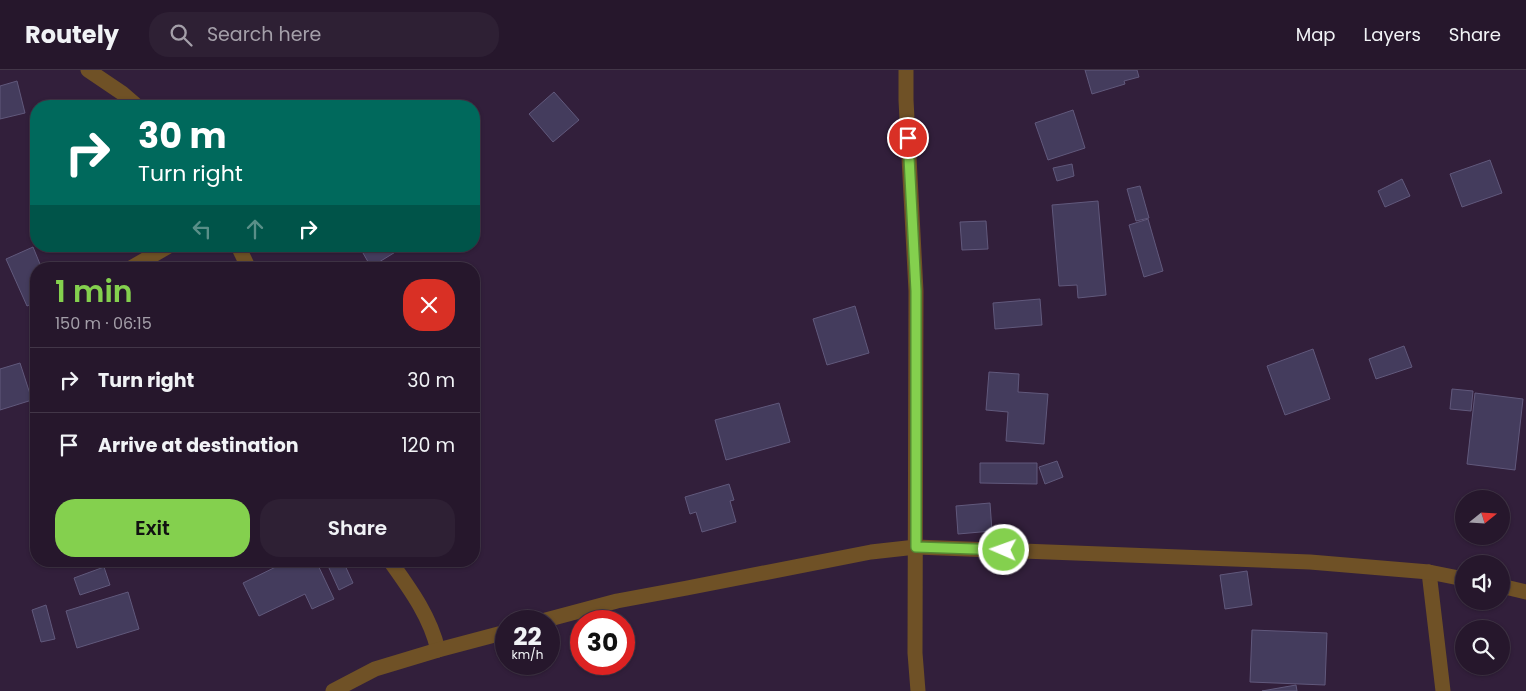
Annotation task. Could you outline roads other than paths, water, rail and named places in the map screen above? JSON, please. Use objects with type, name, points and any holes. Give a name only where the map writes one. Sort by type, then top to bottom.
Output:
[{"type":"street","points":[[88,70],[130,100]]},
{"type":"street","points":[[906,70],[916,291],[916,653],[918,691]]},
{"type":"street","points":[[141,262],[159,252]]},
{"type":"street","points":[[560,616],[617,600],[871,552],[916,547],[1301,562],[1429,572],[1455,577]]},
{"type":"street","points":[[394,567],[417,598],[434,634],[438,650]]},
{"type":"street","points":[[1429,572],[1443,691]]},
{"type":"street","points":[[1510,588],[1526,592]]},
{"type":"street","points":[[333,691],[375,669],[495,635]]}]
